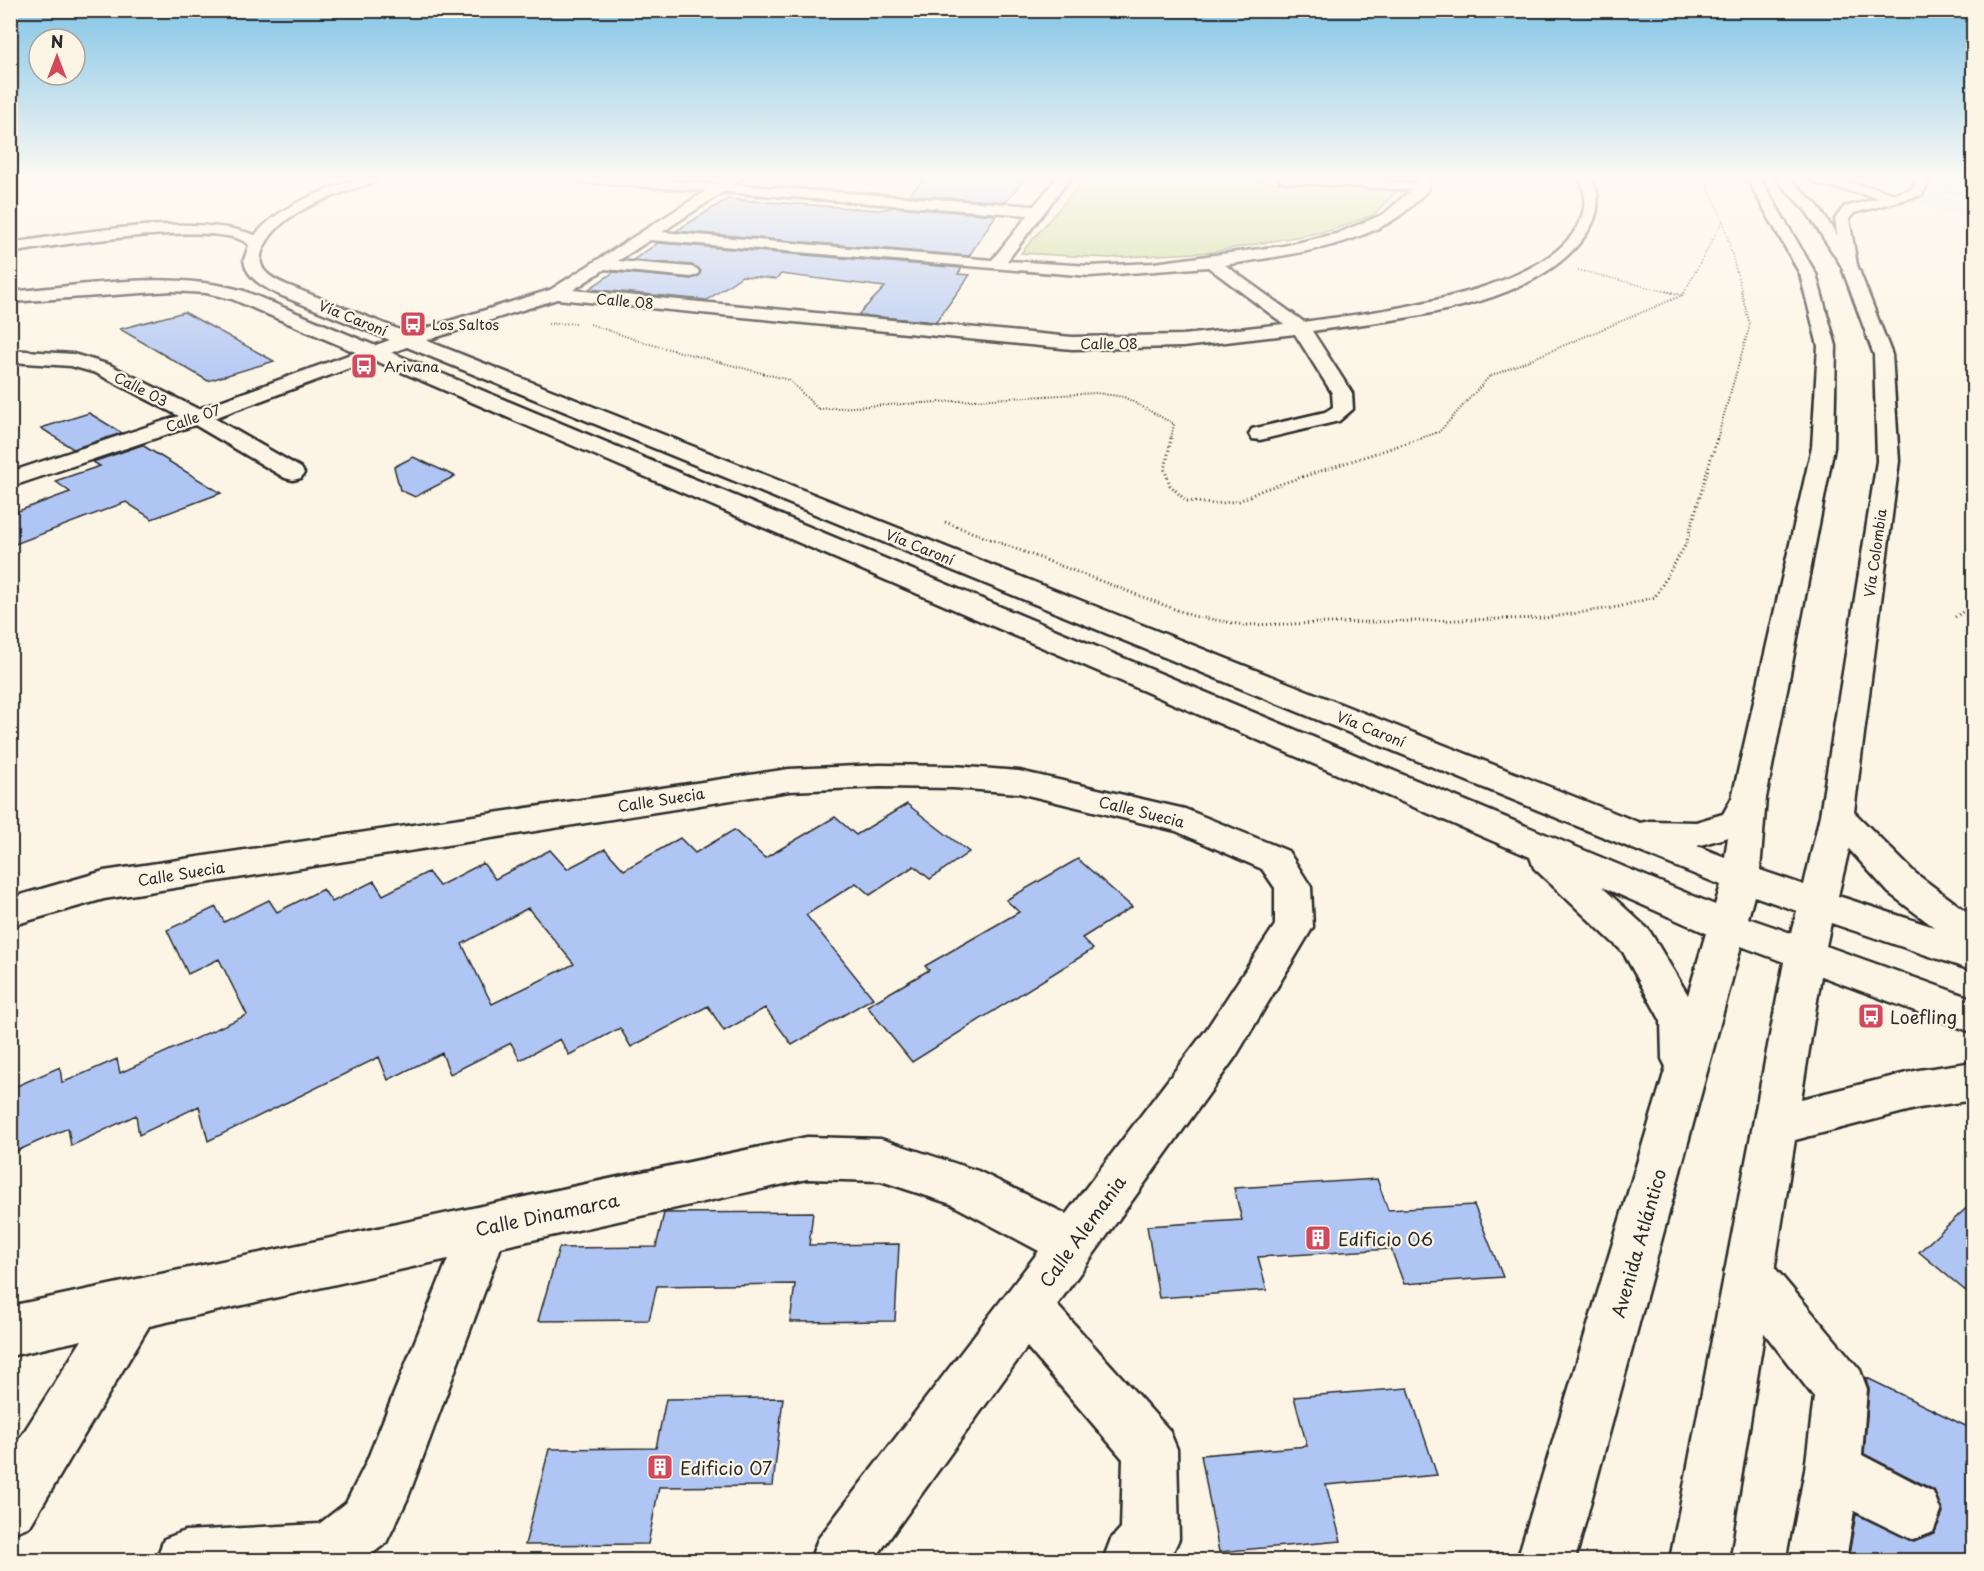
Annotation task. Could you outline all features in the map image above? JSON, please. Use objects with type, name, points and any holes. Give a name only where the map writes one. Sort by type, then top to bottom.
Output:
[{"type":"main road","points":[[556,294],[622,251]]},
{"type":"main road","points":[[837,251],[1090,271],[1211,262],[1281,251]]},
{"type":"main road","points":[[996,265],[1007,251]]},
{"type":"main road","name":"Calle 08","points":[[556,294],[1074,343],[1212,339],[1414,311],[1469,298],[1525,276],[1557,258],[1564,251]]},
{"type":"main road","points":[[1726,925],[1741,878],[1749,798],[1823,447],[1827,346],[1808,274],[1795,251]]},
{"type":"main road","name":"Vía Colombia","points":[[1804,953],[1831,850],[1837,815],[1888,461],[1883,355],[1849,265],[1840,251]]},
{"type":"main road","points":[[1847,251],[1849,265]]},
{"type":"main road","name":"Vía Caroní","points":[[248,252],[255,271],[271,284],[408,340],[1741,878],[1974,956]]},
{"type":"main road","points":[[1211,262],[1301,328],[1342,393],[1343,409],[1332,417],[1260,434]]},
{"type":"main road","points":[[603,264],[691,272]]},
{"type":"main road","points":[[10,298],[105,290],[206,270]]},
{"type":"main road","name":"Vía Caroní","points":[[105,290],[184,286],[226,291],[1726,925],[1974,1016]]},
{"type":"main road","name":"Calle 07","points":[[10,480],[197,417],[408,340],[556,294]]},
{"type":"main road","name":"Calle 03","points":[[10,356],[53,358],[103,369],[197,417],[292,473]]},
{"type":"main road","name":"Calle Suecia","points":[[10,912],[104,885],[789,780],[880,776],[953,777],[1019,782],[1185,821],[1275,860],[1293,887]]},
{"type":"main road","points":[[1629,833],[1696,834],[1725,826],[1735,823],[1749,798]]},
{"type":"main road","points":[[1837,815],[1902,883],[1974,938]]},
{"type":"main road","points":[[1520,837],[1570,879],[1636,941],[1681,1020],[1684,1083]]},
{"type":"main road","name":"Calle Alemania","points":[[845,1558],[1072,1243],[1221,1042],[1294,927],[1293,887]]},
{"type":"main road","name":"Avenida Atlántico","points":[[1546,1560],[1684,1083],[1726,925]]},
{"type":"main road","points":[[1699,1560],[1804,953]]},
{"type":"main road","points":[[1773,1126],[1919,1089],[1974,1081]]},
{"type":"main road","name":"Calle Dinamarca","points":[[10,1331],[807,1158],[881,1160],[962,1186],[1072,1243]]},
{"type":"main road","points":[[185,1560],[329,1552],[366,1523],[387,1480],[484,1228]]},
{"type":"main road","points":[[1748,1273],[1841,1389],[1833,1470],[1817,1560]]},
{"type":"main road","points":[[10,1506],[134,1303]]},
{"type":"main road","points":[[1026,1307],[1150,1449],[1150,1539],[1132,1560]]},
{"type":"main road","points":[[1833,1470],[1913,1512]]},
{"type":"path","points":[[545,325],[584,323],[612,330],[642,342],[789,380],[818,409],[1096,393],[1124,398],[1174,424],[1165,470],[1170,486],[1186,501],[1213,504],[1239,501],[1262,490],[1439,432],[1490,377],[1683,295],[1708,251]]},
{"type":"path","points":[[937,519],[1193,616],[1244,625],[1545,618],[1618,607],[1655,597],[1686,544],[1750,325],[1731,251]]},
{"type":"path","points":[[1548,263],[1683,295]]},
{"type":"path","points":[[1954,617],[1974,604]]},
{"type":"green space","points":[[1022,251],[1216,251],[1108,258],[1021,253]]},
{"type":"building","points":[[646,251],[759,251],[962,268],[958,274],[970,275],[936,322],[858,315],[885,287],[781,274],[776,279],[742,276],[707,300],[589,289],[614,272],[691,279],[699,276],[701,271],[692,265],[633,260]]},
{"type":"building","points":[[914,251],[972,251],[969,256]]},
{"type":"building","points":[[184,312],[274,361],[208,381],[120,329]]},
{"type":"building","points":[[89,413],[122,433],[73,449],[41,428]]},
{"type":"building","points":[[142,445],[221,493],[152,519],[126,502],[10,546],[10,514],[70,492],[55,481],[100,466],[93,462]]},
{"type":"building","points":[[413,457],[455,476],[415,497],[400,490],[394,467]]},
{"type":"building","points":[[907,804],[969,852],[930,879],[914,866],[870,895],[856,883],[806,915],[873,998],[792,1045],[765,1008],[724,1031],[708,1006],[631,1047],[620,1028],[569,1055],[560,1039],[520,1060],[511,1043],[450,1074],[442,1053],[388,1080],[379,1057],[208,1141],[199,1106],[139,1135],[136,1115],[71,1146],[68,1128],[10,1154],[10,1089],[60,1067],[62,1083],[117,1059],[120,1073],[247,1015],[219,959],[188,974],[167,930],[216,907],[224,922],[269,900],[277,912],[323,889],[332,902],[374,881],[383,895],[428,872],[439,886],[483,863],[495,879],[550,850],[567,869],[605,849],[624,870],[680,838],[695,853],[734,830],[765,858],[835,817],[856,835]],"holes":[[[528,908],[574,964],[492,1004],[462,944]]]},
{"type":"building","points":[[1078,859],[1132,907],[1082,938],[1093,949],[912,1062],[867,1006],[929,970],[925,966],[1019,912],[1006,900]]},
{"type":"building","name":"Edificio 06","points":[[1377,1179],[1388,1210],[1474,1205],[1503,1277],[1404,1284],[1391,1249],[1258,1257],[1267,1290],[1159,1298],[1147,1226],[1242,1220],[1234,1188]]},
{"type":"building","points":[[1974,1201],[1974,1298],[1919,1252]]},
{"type":"building","points":[[813,1212],[809,1245],[899,1244],[895,1321],[790,1322],[795,1284],[657,1286],[649,1320],[538,1321],[559,1248],[656,1247],[664,1213]]},
{"type":"building","points":[[1865,1377],[1974,1430],[1974,1560],[1848,1560],[1856,1514],[1914,1542],[1934,1534],[1943,1513],[1934,1490],[1864,1454],[1869,1389]]},
{"type":"building","points":[[1408,1388],[1437,1475],[1326,1485],[1341,1541],[1219,1552],[1201,1455],[1307,1446],[1294,1397]]},
{"type":"building","name":"Edificio 07","points":[[783,1398],[773,1486],[659,1487],[648,1544],[525,1545],[549,1449],[656,1448],[666,1399]]},
{"type":"place","name":"Los Saltos","points":[[413,324]]},
{"type":"place","name":"Arivana","points":[[364,366]]},
{"type":"place","name":"Loefling","points":[[1871,1016]]},
{"type":"place","name":"Edificio 06","points":[[1318,1238]]},
{"type":"place","name":"Edificio 07","points":[[660,1467]]}]
